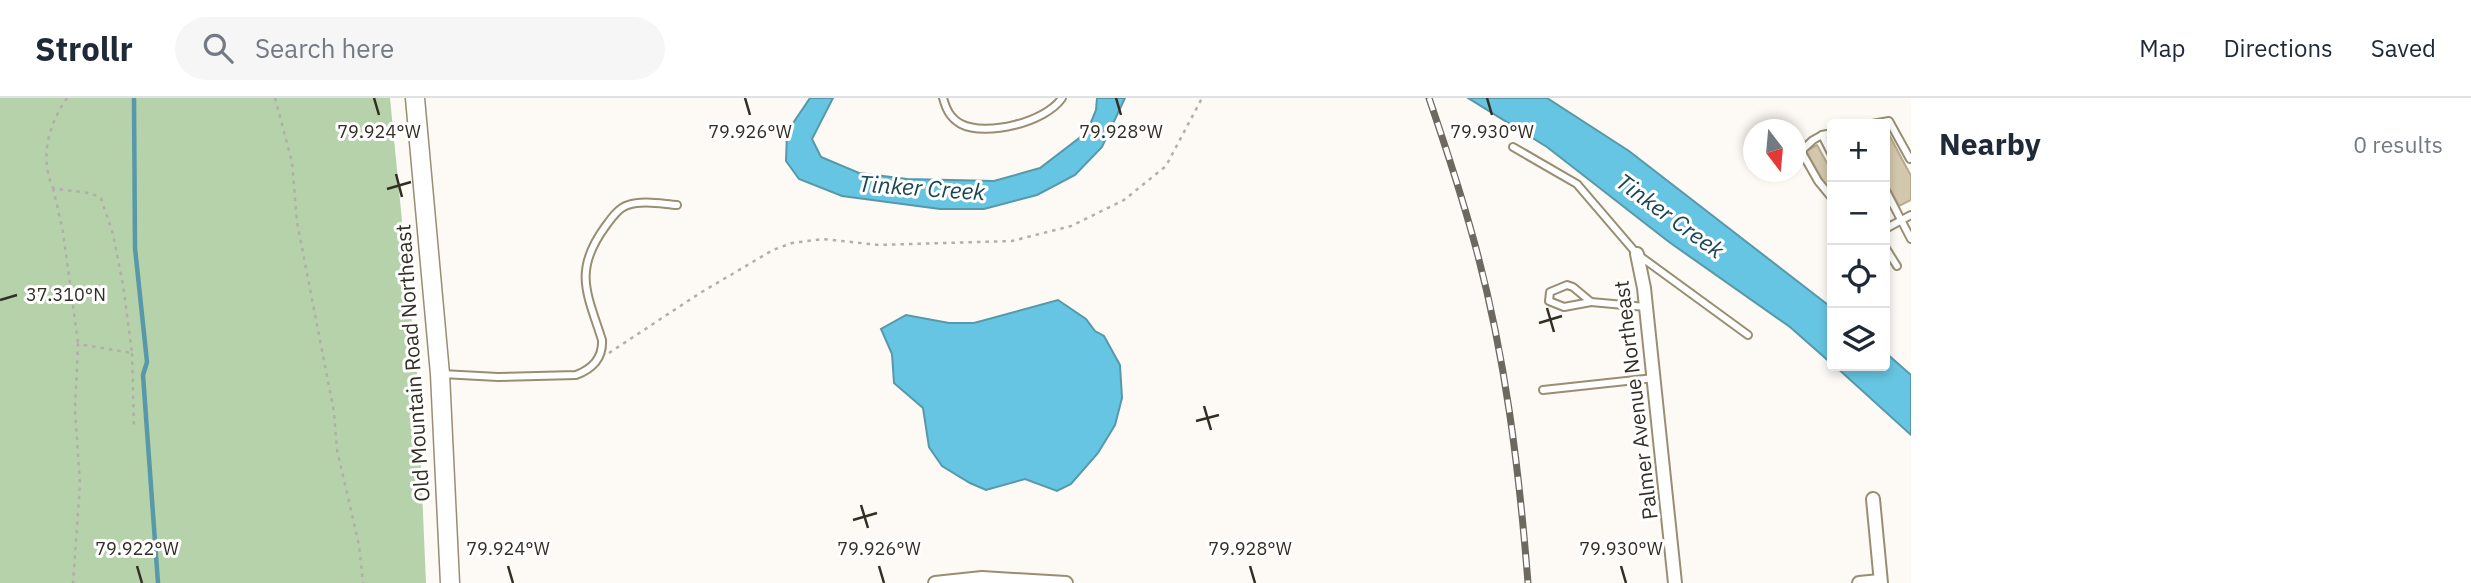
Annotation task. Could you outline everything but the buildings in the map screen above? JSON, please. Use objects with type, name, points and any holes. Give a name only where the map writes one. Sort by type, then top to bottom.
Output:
[{"type":"street","name":"Old Mountain Road Northeast","points":[[415,98],[440,374],[450,583]]},
{"type":"street","name":"Palmer Avenue Northeast","points":[[1637,254],[1646,307],[1675,583]]},
{"type":"street","points":[[1859,583],[1880,582],[1873,499]]},
{"type":"street","points":[[935,583],[982,580],[1066,583]]},
{"type":"lane","points":[[943,98],[951,116],[958,123],[975,127],[998,127],[1038,118],[1049,112],[1062,98]]},
{"type":"lane","points":[[1890,123],[1911,159]]},
{"type":"lane","points":[[1827,134],[1813,140],[1801,151],[1827,192]]},
{"type":"lane","points":[[1822,135],[1827,145]]},
{"type":"lane","points":[[1513,147],[1577,184],[1637,254],[1748,335]]},
{"type":"lane","points":[[1890,199],[1911,239]]},
{"type":"lane","points":[[440,374],[498,377],[576,375],[586,371],[603,349],[585,288],[584,277],[591,249],[620,209],[627,205],[677,205]]},
{"type":"lane","points":[[1890,226],[1911,215]]},
{"type":"lane","points":[[1890,255],[1897,266]]},
{"type":"lane","points":[[1591,302],[1567,285],[1558,287],[1548,296],[1553,304],[1564,307],[1591,302],[1646,307]]},
{"type":"lane","points":[[1543,390],[1654,378]]},
{"type":"path","points":[[67,98],[47,136],[48,178],[53,188],[63,232],[78,344],[75,410],[80,484],[73,583]]},
{"type":"path","points":[[275,98],[292,162],[297,222],[334,412],[337,450],[359,545],[363,583]]},
{"type":"path","points":[[597,360],[700,293],[774,250],[792,243],[823,239],[879,245],[1012,241],[1071,226],[1124,200],[1166,166],[1202,98]]},
{"type":"path","points":[[53,188],[89,192],[101,198],[113,234],[123,285],[132,353],[134,427]]},
{"type":"path","points":[[78,344],[132,353]]},
{"type":"green space","points":[[0,98],[390,98],[417,374],[426,583],[0,583]]},
{"type":"water","name":"Tinker Creek","points":[[810,98],[833,98],[812,139],[821,157],[859,173],[907,179],[994,181],[1040,168],[1087,132],[1096,110],[1097,98],[1125,98],[1102,147],[1075,175],[1037,195],[984,209],[940,209],[842,196],[799,179],[786,161],[787,132]]},
{"type":"water","name":"Tinker Creek","points":[[1468,98],[1547,98],[1629,151],[1827,304],[1827,360],[1790,327],[1669,242],[1547,147]]},
{"type":"water","points":[[1058,300],[1086,319],[1095,331],[1104,336],[1120,365],[1122,398],[1115,425],[1098,453],[1071,484],[1057,491],[1025,479],[986,490],[942,466],[929,447],[923,408],[894,383],[892,354],[881,329],[906,315],[949,323],[974,323]]},
{"type":"water","points":[[1890,356],[1911,375],[1911,435],[1841,371],[1890,371]]},
{"type":"waterway","points":[[134,98],[135,248],[147,362],[143,375],[158,583]]},
{"type":"railway","points":[[1429,98],[1469,223],[1494,326],[1515,454],[1528,583]]}]
